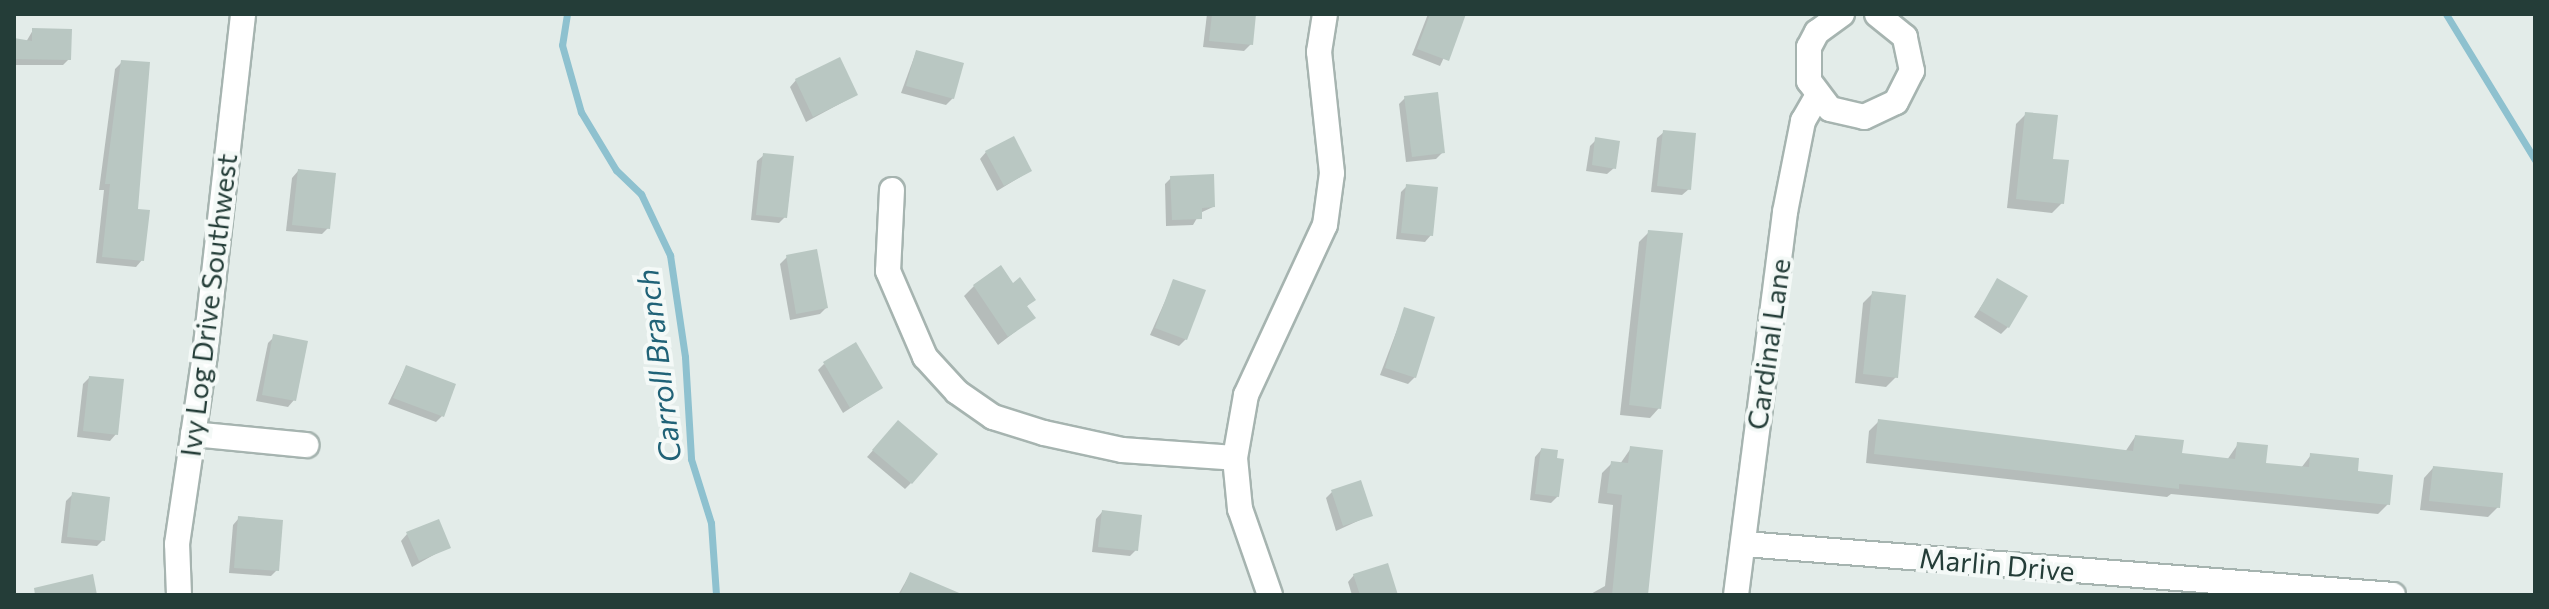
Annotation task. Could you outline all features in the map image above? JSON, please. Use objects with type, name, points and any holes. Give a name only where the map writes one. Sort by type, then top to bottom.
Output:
[{"type":"street","name":"Ivy Log Drive Southwest","points":[[179,595],[177,544],[243,14]]},
{"type":"street","points":[[1270,595],[1240,509],[1235,458],[1246,395],[1325,225],[1332,173],[1319,52],[1325,14]]},
{"type":"street","points":[[1842,14],[1817,32],[1809,47],[1806,64],[1817,97],[1846,116],[1864,117],[1896,102],[1912,71],[1911,54],[1894,24],[1877,14]]},
{"type":"street","name":"Cardinal Lane","points":[[1736,595],[1785,212],[1803,121],[1817,97]]},
{"type":"street","points":[[892,190],[888,271],[925,357],[957,392],[993,417],[1044,433],[1122,450],[1235,458]]},
{"type":"street","points":[[193,434],[306,445]]},
{"type":"street","name":"Marlin Drive","points":[[1744,544],[2393,595]]},
{"type":"building","points":[[1212,14],[1256,14],[1253,45],[1209,41]]},
{"type":"building","points":[[1430,14],[1466,14],[1449,61],[1417,49]]},
{"type":"building","points":[[32,28],[72,29],[71,60],[14,59],[14,38],[32,41]]},
{"type":"building","points":[[916,50],[964,63],[954,99],[906,86]]},
{"type":"building","points":[[840,57],[858,95],[813,117],[795,79]]},
{"type":"building","points":[[121,60],[150,62],[138,209],[150,210],[144,261],[102,257],[110,184],[105,184]]},
{"type":"building","points":[[1438,92],[1445,153],[1412,157],[1404,96]]},
{"type":"building","points":[[2025,112],[2058,115],[2053,159],[2069,160],[2064,204],[2016,199]]},
{"type":"building","points":[[1663,130],[1696,133],[1691,190],[1657,186]]},
{"type":"building","points":[[1014,136],[1032,171],[1004,186],[985,151]]},
{"type":"building","points":[[1595,137],[1620,141],[1616,169],[1592,165]]},
{"type":"building","points":[[763,153],[794,156],[787,218],[756,215]]},
{"type":"building","points":[[298,169],[336,173],[330,229],[292,225]]},
{"type":"building","points":[[1214,174],[1215,207],[1202,208],[1202,219],[1172,220],[1170,176]]},
{"type":"building","points":[[1406,184],[1438,187],[1433,236],[1401,233]]},
{"type":"building","points":[[1648,230],[1683,233],[1661,409],[1629,405]]},
{"type":"building","points":[[817,249],[828,308],[796,314],[786,255]]},
{"type":"building","points":[[1001,265],[1013,283],[1020,277],[1036,300],[1027,306],[1036,318],[1008,337],[973,285]]},
{"type":"building","points":[[1997,278],[2028,296],[2009,328],[1979,310]]},
{"type":"building","points":[[1173,279],[1206,290],[1187,340],[1155,328]]},
{"type":"building","points":[[1872,291],[1906,295],[1898,378],[1863,374]]},
{"type":"building","points":[[1404,307],[1435,317],[1416,378],[1385,368]]},
{"type":"building","points":[[273,334],[308,341],[296,401],[262,395]]},
{"type":"building","points":[[856,342],[883,388],[850,408],[823,362]]},
{"type":"building","points":[[406,365],[456,384],[444,417],[393,398]]},
{"type":"building","points":[[89,376],[124,379],[118,435],[83,431]]},
{"type":"building","points":[[1878,419],[2133,451],[2135,435],[2184,440],[2182,453],[2235,459],[2237,442],[2268,445],[2266,463],[2309,467],[2310,453],[2359,458],[2358,471],[2393,475],[2390,505],[2179,484],[2179,489],[1874,454]]},
{"type":"building","points":[[898,420],[938,454],[912,484],[872,450]]},
{"type":"building","points":[[1630,446],[1663,450],[1648,595],[1612,595],[1622,495],[1607,493],[1611,461],[1628,463]]},
{"type":"building","points":[[1541,448],[1558,450],[1557,458],[1564,459],[1559,497],[1535,494]]},
{"type":"building","points":[[2433,466],[2503,473],[2500,508],[2429,501]]},
{"type":"building","points":[[1361,480],[1373,516],[1343,526],[1331,490]]},
{"type":"building","points":[[72,492],[110,497],[105,541],[67,537]]},
{"type":"building","points":[[1102,510],[1142,515],[1138,551],[1098,547]]},
{"type":"building","points":[[238,516],[283,520],[279,571],[234,568]]},
{"type":"building","points":[[439,519],[451,548],[419,561],[406,532]]},
{"type":"building","points":[[1388,563],[1398,595],[1360,595],[1353,574]]},
{"type":"building","points":[[910,572],[964,595],[900,595]]},
{"type":"building","points":[[93,574],[97,595],[35,595],[34,588]]},
{"type":"waterway","name":"Carroll Branch","points":[[567,14],[562,45],[581,112],[616,170],[641,194],[670,255],[685,357],[691,459],[711,523],[716,595]]},
{"type":"waterway","points":[[2446,14],[2535,160]]}]
